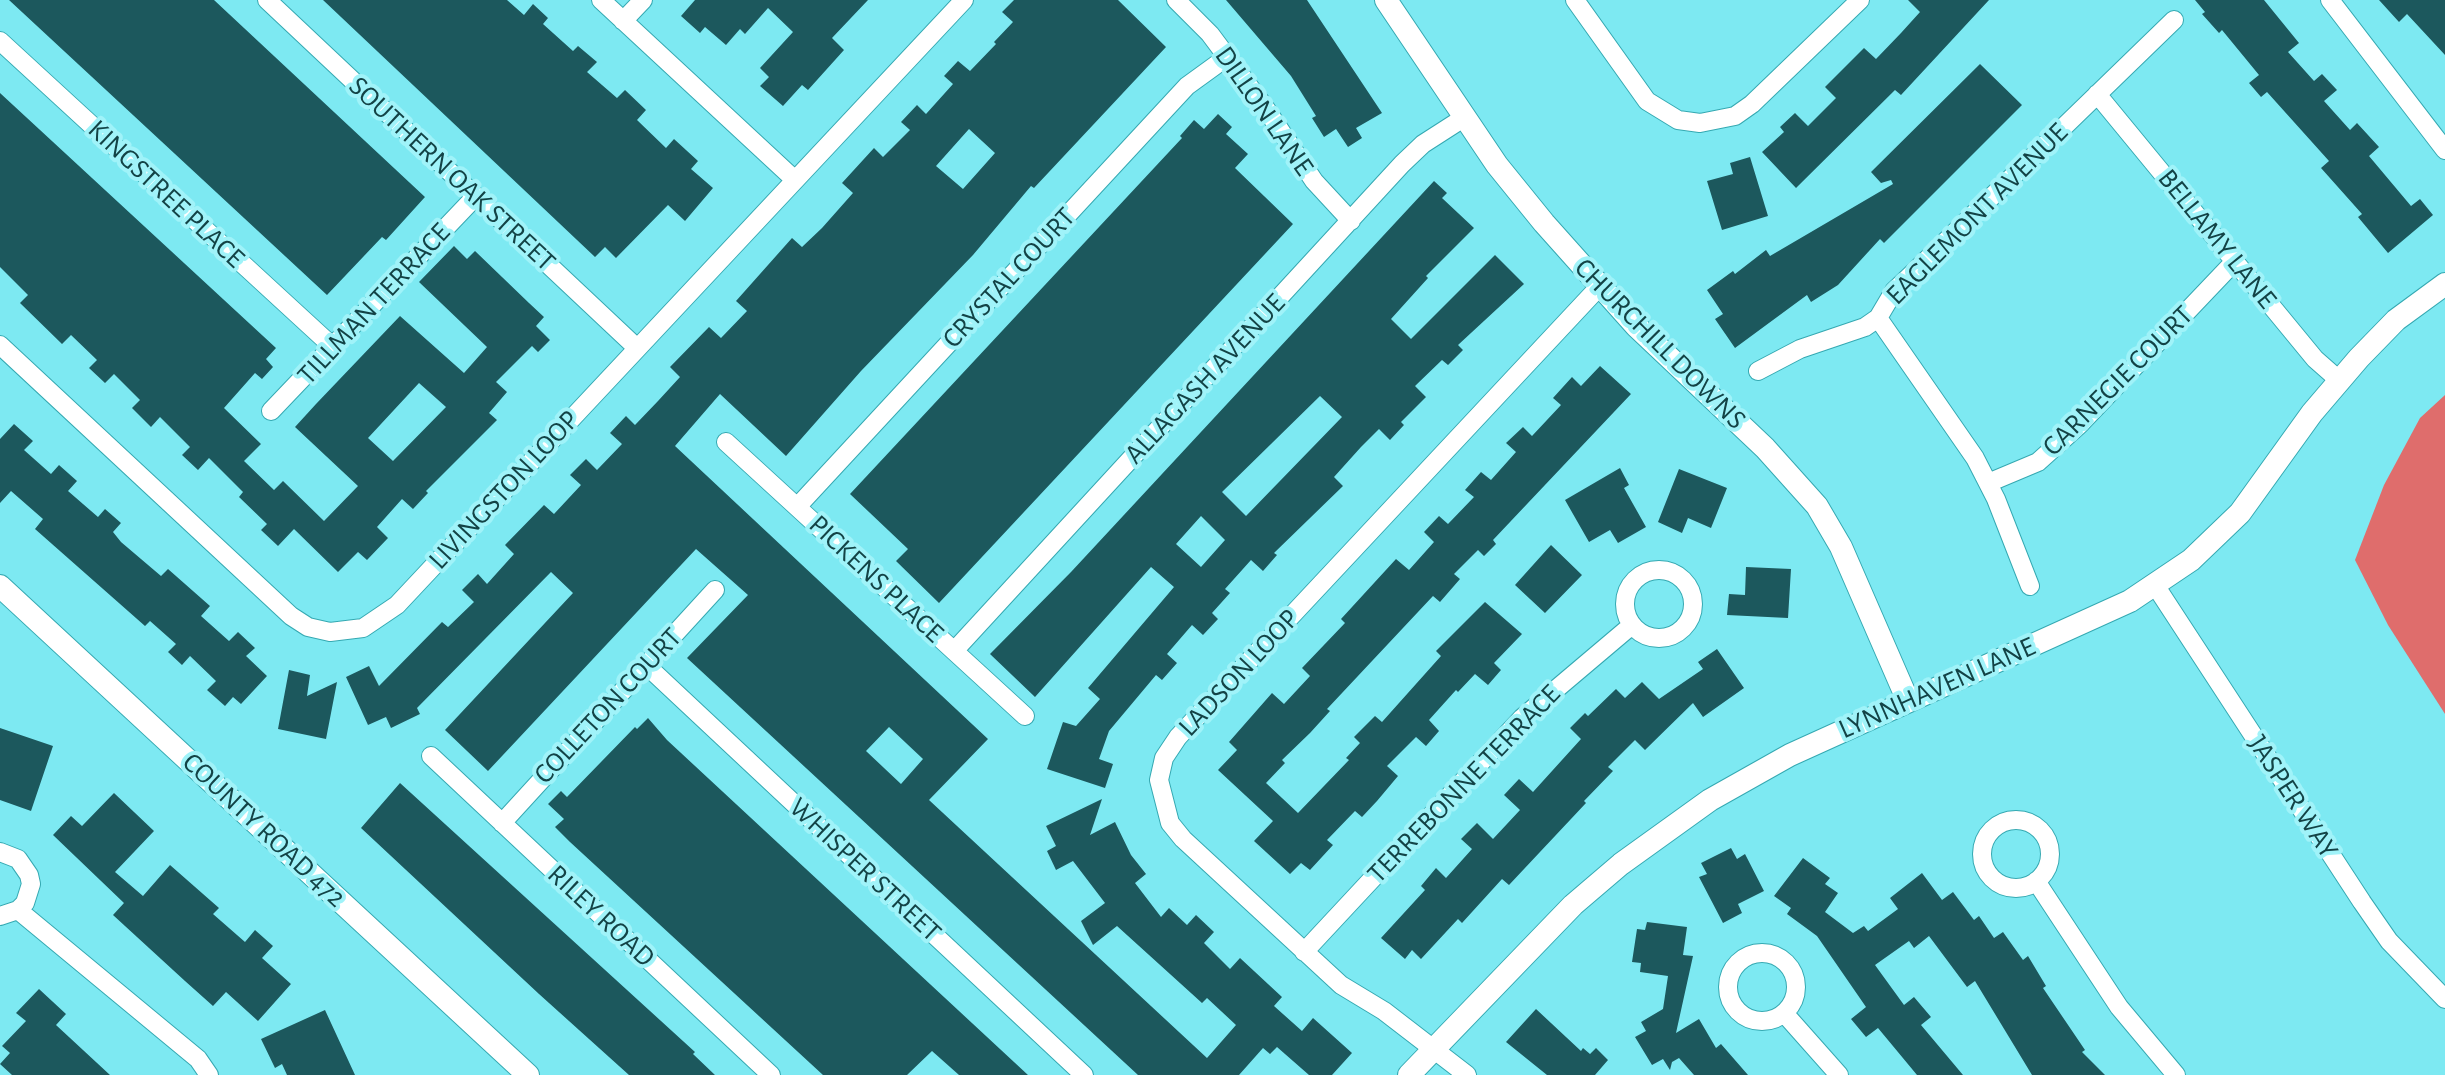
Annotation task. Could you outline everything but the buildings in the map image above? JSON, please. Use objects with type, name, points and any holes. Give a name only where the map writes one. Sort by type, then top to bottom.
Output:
[{"type":"street","name":"SOUTHERN OAK STREET","points":[[267,0],[637,348]]},
{"type":"street","points":[[601,0],[795,180]]},
{"type":"street","points":[[623,21],[643,0]]},
{"type":"street","name":"LIVINGSTON LOOP","points":[[0,345],[291,616],[308,627],[330,632],[363,628],[397,605],[964,0]]},
{"type":"street","name":"DILLON LANE","points":[[1176,0],[1227,57],[1321,191],[1351,221]]},
{"type":"street","name":"CHURCHILL DOWNS","points":[[1386,0],[1497,165],[1599,287],[1775,458],[1817,506],[1841,547],[1908,701]]},
{"type":"street","points":[[1575,0],[1647,101],[1678,120],[1700,123],[1735,116],[1752,104],[1860,0]]},
{"type":"street","points":[[2330,0],[2445,150]]},
{"type":"street","name":"EAGLEMONT AVENUE","points":[[1758,371],[1878,318],[1894,291],[2174,20]]},
{"type":"street","name":"KINGSTREE PLACE","points":[[0,41],[333,347]]},
{"type":"street","name":"CRYSTAL COURT","points":[[797,507],[1187,86],[1227,57]]},
{"type":"street","name":"BELLAMY LANE","points":[[2097,94],[2315,359],[2340,381]]},
{"type":"street","name":"ALLAGASH AVENUE","points":[[954,651],[1423,144],[1465,117]]},
{"type":"street","name":"TILLMAN TERRACE","points":[[271,411],[476,196]]},
{"type":"street","name":"CARNEGIE COURT","points":[[1988,483],[2018,473],[2048,453],[2235,261]]},
{"type":"street","name":"LYNNHAVEN LANE","points":[[1409,1075],[1573,905],[1665,831],[1760,771],[2130,601],[2155,585],[2219,536],[2340,381],[2396,320],[2445,284]]},
{"type":"street","name":"LADSON LOOP","points":[[1467,1075],[1384,1011],[1341,985],[1304,952],[1170,823],[1159,780],[1164,758],[1178,737],[1599,287]]},
{"type":"street","points":[[1878,318],[1951,420],[1988,483],[2030,586]]},
{"type":"street","name":"PICKENS PLACE","points":[[726,442],[1025,716]]},
{"type":"street","name":"JASPER WAY","points":[[2155,585],[2389,941],[2445,999]]},
{"type":"street","name":"COUNTY ROAD 472","points":[[0,586],[528,1075]]},
{"type":"street","name":"COLLETON COURT","points":[[502,823],[715,590]]},
{"type":"street","name":"TERREBONNE TERRACE","points":[[1304,952],[1522,718],[1632,625]]},
{"type":"street","name":"WHISPER STREET","points":[[646,665],[1084,1075]]},
{"type":"street","name":"RILEY ROAD","points":[[431,756],[771,1075]]},
{"type":"street","points":[[0,852],[18,859],[29,875],[29,894],[18,910],[0,916]]},
{"type":"street","points":[[2036,881],[2119,1007],[2176,1075]]},
{"type":"street","points":[[18,910],[198,1059],[209,1075]]},
{"type":"street","points":[[1784,1013],[1839,1075]]},
{"type":"shaded area","points":[[2445,395],[2445,714],[2388,625],[2355,560],[2384,485],[2420,418]]}]
